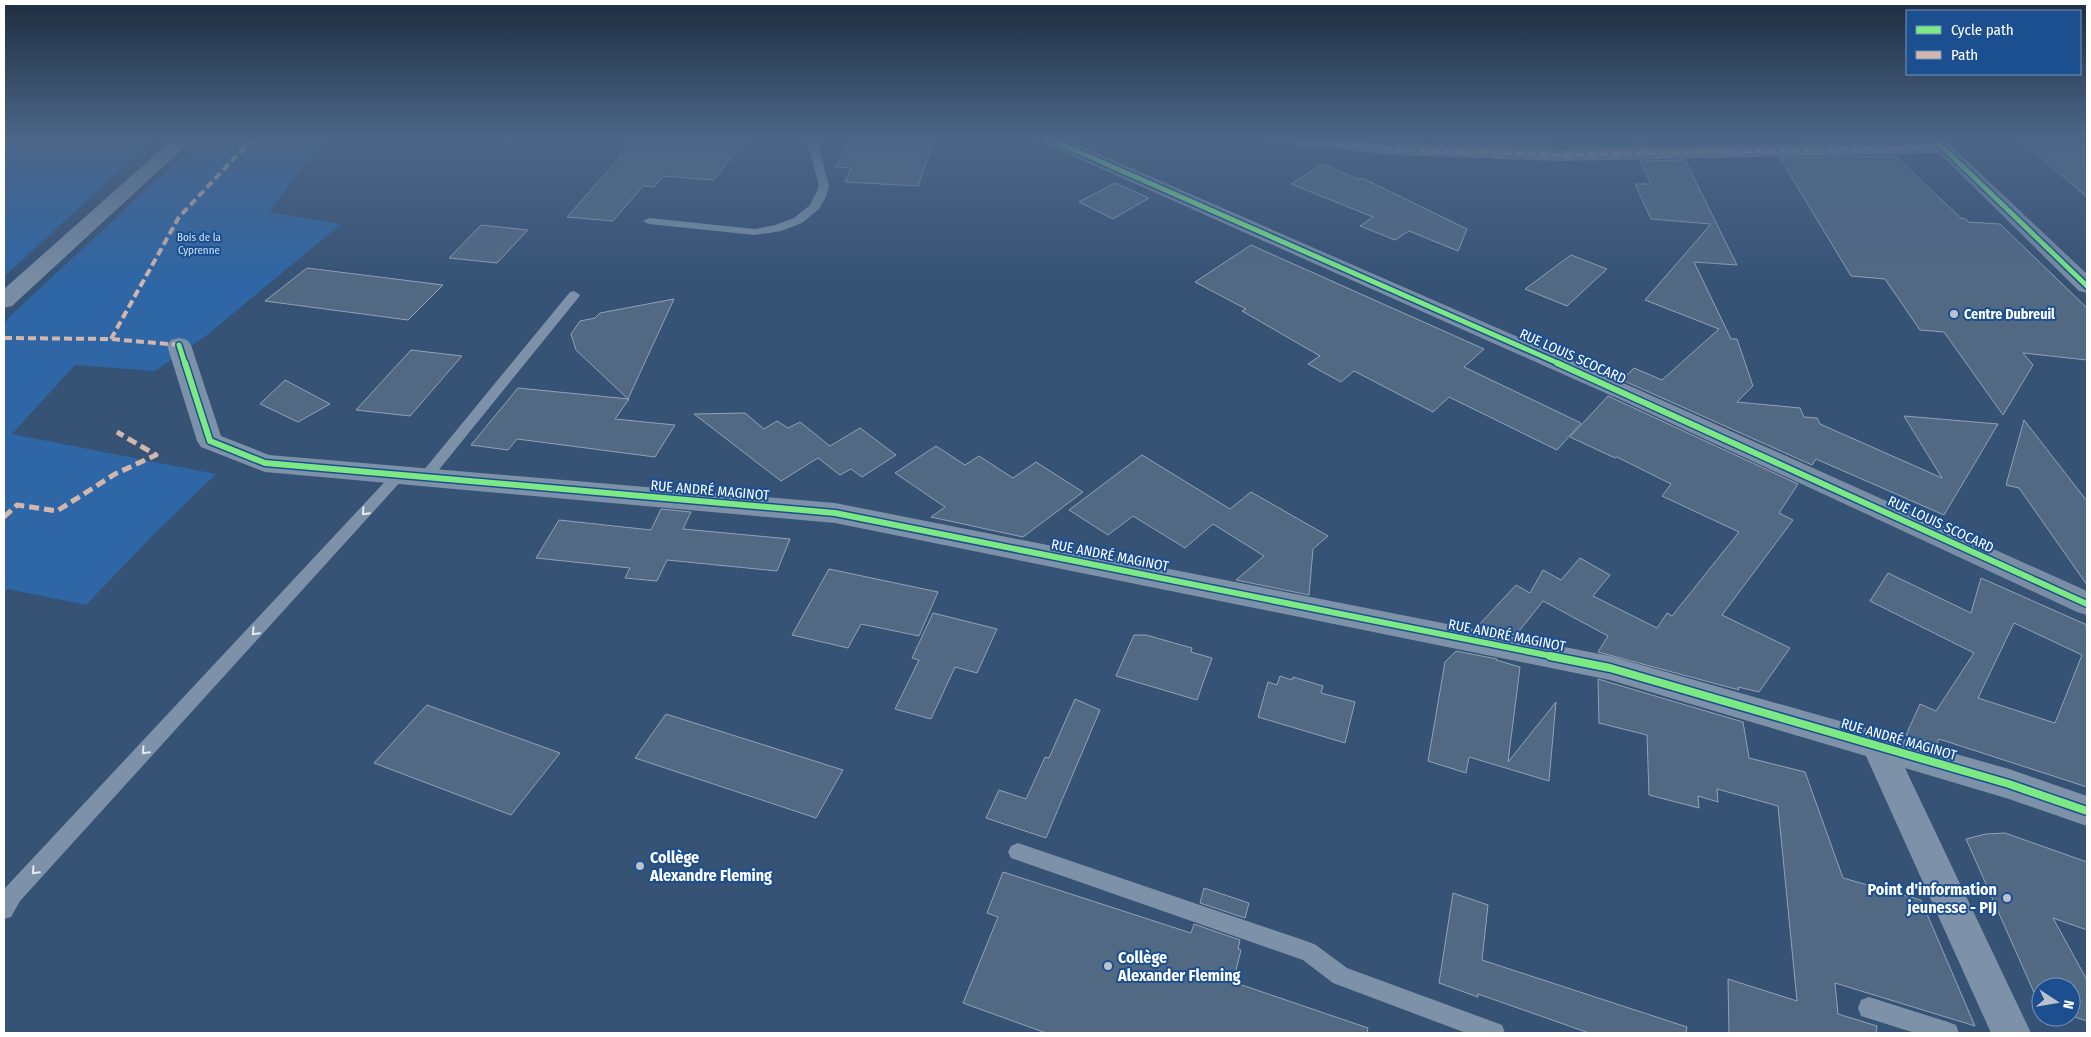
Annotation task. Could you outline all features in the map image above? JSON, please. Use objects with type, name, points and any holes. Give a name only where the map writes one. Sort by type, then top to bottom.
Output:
[{"type":"main road","points":[[4,301],[132,185]]},
{"type":"main road","name":"RUE LOUIS SCOCARD","points":[[1155,185],[1628,394],[2087,604]]},
{"type":"main road","points":[[1982,185],[2087,286]]},
{"type":"street","name":"RUE ANDRÉ MAGINOT","points":[[179,345],[210,441],[266,463],[411,478],[835,513],[1610,668],[2009,784],[2087,811]]},
{"type":"street","points":[[1878,746],[2012,1033]]},
{"type":"lane","points":[[648,221],[755,232],[771,230],[799,221],[815,205],[823,185]]},
{"type":"lane","points":[[4,910],[13,894],[411,478],[574,295]]},
{"type":"lane","points":[[1018,852],[1309,952],[1340,976],[1494,1033]]},
{"type":"lane","points":[[1869,1008],[1948,1033]]},
{"type":"green space","points":[[4,185],[103,185],[4,277]]},
{"type":"green space","name":"Bois de la Cyprenne","points":[[151,185],[290,185],[269,212],[341,224],[207,335],[155,371],[75,365],[12,434],[216,474],[154,534],[86,605],[8,589],[4,592],[4,324],[10,316]]},
{"type":"building","points":[[595,185],[655,185],[654,187],[643,186],[613,221],[567,217]]},
{"type":"building","points":[[1110,185],[1120,185],[1149,198],[1113,219],[1079,202]]},
{"type":"building","points":[[1294,185],[1377,185],[1467,229],[1458,251],[1409,231],[1395,240],[1360,226],[1373,217]]},
{"type":"building","points":[[1636,185],[1698,185],[1737,265],[1694,262],[1731,339],[1737,339],[1753,386],[1737,402],[1800,408],[1804,417],[1817,418],[1820,424],[1942,478],[1904,416],[1998,424],[1944,515],[1816,459],[1812,465],[1622,380],[1634,368],[1662,380],[1719,329],[1645,300],[1711,224],[1651,219]]},
{"type":"building","points":[[1796,185],[1926,185],[1961,218],[1966,219],[1968,222],[2000,224],[2087,308],[2087,360],[2023,353],[2033,365],[2003,415],[1944,332],[1920,330],[1885,279],[1851,276]]},
{"type":"building","points":[[2073,185],[2087,185],[2087,197]]},
{"type":"building","points":[[481,225],[528,230],[497,263],[449,258]]},
{"type":"building","points":[[1251,245],[1484,349],[1464,367],[1581,423],[1557,450],[1449,397],[1433,412],[1354,371],[1341,382],[1308,364],[1320,356],[1242,311],[1246,309],[1195,282]]},
{"type":"building","points":[[1571,255],[1607,269],[1567,306],[1525,289]]},
{"type":"building","points":[[307,268],[443,285],[408,320],[265,301]]},
{"type":"building","points":[[674,299],[628,399],[576,350],[571,334],[580,321],[595,318],[600,313]]},
{"type":"building","points":[[411,350],[462,356],[410,416],[356,410]]},
{"type":"building","points":[[285,380],[330,404],[298,422],[260,404]]},
{"type":"building","points":[[518,388],[629,399],[615,419],[675,425],[655,457],[517,439],[508,450],[471,445]]},
{"type":"building","points":[[1608,396],[1798,484],[1779,513],[1793,520],[1722,615],[1790,648],[1759,692],[1738,687],[1739,690],[1598,652],[1608,636],[1543,601],[1516,635],[1476,628],[1516,585],[1530,593],[1543,570],[1561,580],[1580,558],[1610,575],[1593,596],[1657,628],[1667,613],[1672,616],[1739,532],[1662,496],[1671,484],[1617,457],[1615,458],[1570,437]]},
{"type":"building","points":[[745,413],[764,429],[777,421],[788,428],[800,422],[830,446],[860,428],[896,455],[862,477],[851,469],[840,475],[818,458],[781,481],[694,414]]},
{"type":"building","points":[[2024,420],[2087,501],[2087,585],[2019,488],[2006,485]]},
{"type":"building","points":[[936,446],[965,465],[979,456],[1013,478],[1036,462],[1083,492],[1023,537],[931,517],[945,507],[895,473]]},
{"type":"building","points":[[1142,455],[1230,509],[1251,492],[1328,536],[1313,549],[1309,595],[1236,580],[1264,556],[1213,524],[1185,548],[1133,516],[1108,535],[1069,510]]},
{"type":"building","points":[[661,509],[691,512],[683,529],[790,539],[777,571],[667,560],[657,581],[625,578],[630,568],[536,558],[559,520],[651,530]]},
{"type":"building","points":[[829,569],[938,592],[919,636],[861,624],[848,648],[792,635]]},
{"type":"building","points":[[1888,573],[1971,613],[1981,578],[2087,625],[2087,787],[1939,739],[1936,745],[1906,735],[1920,704],[1936,711],[1974,653],[1870,601]],"holes":[[[2014,623],[2082,655],[2055,723],[1978,698]]]},
{"type":"building","points":[[933,613],[997,629],[977,673],[955,667],[931,719],[895,709],[919,660],[912,658]]},
{"type":"building","points":[[1134,635],[1146,635],[1192,648],[1191,652],[1212,658],[1197,700],[1116,676]]},
{"type":"building","points":[[1456,651],[1497,659],[1520,667],[1508,762],[1556,702],[1549,781],[1469,757],[1466,773],[1428,761],[1445,662]]},
{"type":"building","points":[[1280,676],[1292,680],[1293,677],[1323,686],[1321,693],[1355,702],[1345,743],[1258,717],[1268,682],[1277,685]]},
{"type":"building","points":[[1598,679],[1743,722],[1749,758],[1805,772],[1843,878],[1921,900],[1975,1026],[1835,983],[1838,1014],[1877,1026],[1876,1033],[1729,1033],[1728,979],[1797,1001],[1778,806],[1717,789],[1718,802],[1698,796],[1699,808],[1649,795],[1647,735],[1599,723]]},
{"type":"building","points":[[1075,699],[1100,710],[1046,838],[986,818],[999,790],[1026,799],[1045,757],[1049,758]]},
{"type":"building","points":[[427,705],[560,753],[511,815],[374,763]]},
{"type":"building","points":[[666,714],[843,770],[816,818],[635,758]]},
{"type":"building","points":[[2005,833],[2087,862],[2087,930],[2053,918],[2087,980],[2087,1021],[2081,1019],[2081,977],[2031,977],[2031,986],[1966,839],[1986,834]]},
{"type":"building","name":"Collège Alexander Fleming","points":[[1003,872],[1191,933],[1194,924],[1240,940],[1238,949],[1241,950],[1233,982],[1368,1028],[1367,1033],[1046,1033],[963,1003],[998,917],[987,913]]},
{"type":"building","points":[[1204,888],[1249,903],[1245,918],[1200,903]]},
{"type":"building","points":[[1453,893],[1488,905],[1482,960],[1687,1027],[1686,1033],[1589,1033],[1478,994],[1478,997],[1439,983]]},
{"type":"marked path","points":[[111,339],[179,217],[209,185]]},
{"type":"marked path","points":[[4,338],[111,339],[179,345]]},
{"type":"marked path","points":[[4,517],[17,505],[57,511],[115,474],[156,455],[117,432]]},
{"type":"cycle path","points":[[1155,185],[1628,394],[2087,604]]},
{"type":"cycle path","points":[[1982,185],[2087,286]]},
{"type":"cycle path","points":[[179,345],[210,441],[265,463],[835,513],[1610,668],[2009,784],[2087,811]]},
{"type":"place","name":"Centre Dubreuil","points":[[1954,314]]},
{"type":"place","name":"Collège Alexandre Fleming","points":[[640,866]]},
{"type":"place","name":"Point d'information jeunesse - PIJ","points":[[2007,898]]},
{"type":"place","name":"Collège Alexander Fleming","points":[[1108,966]]}]
